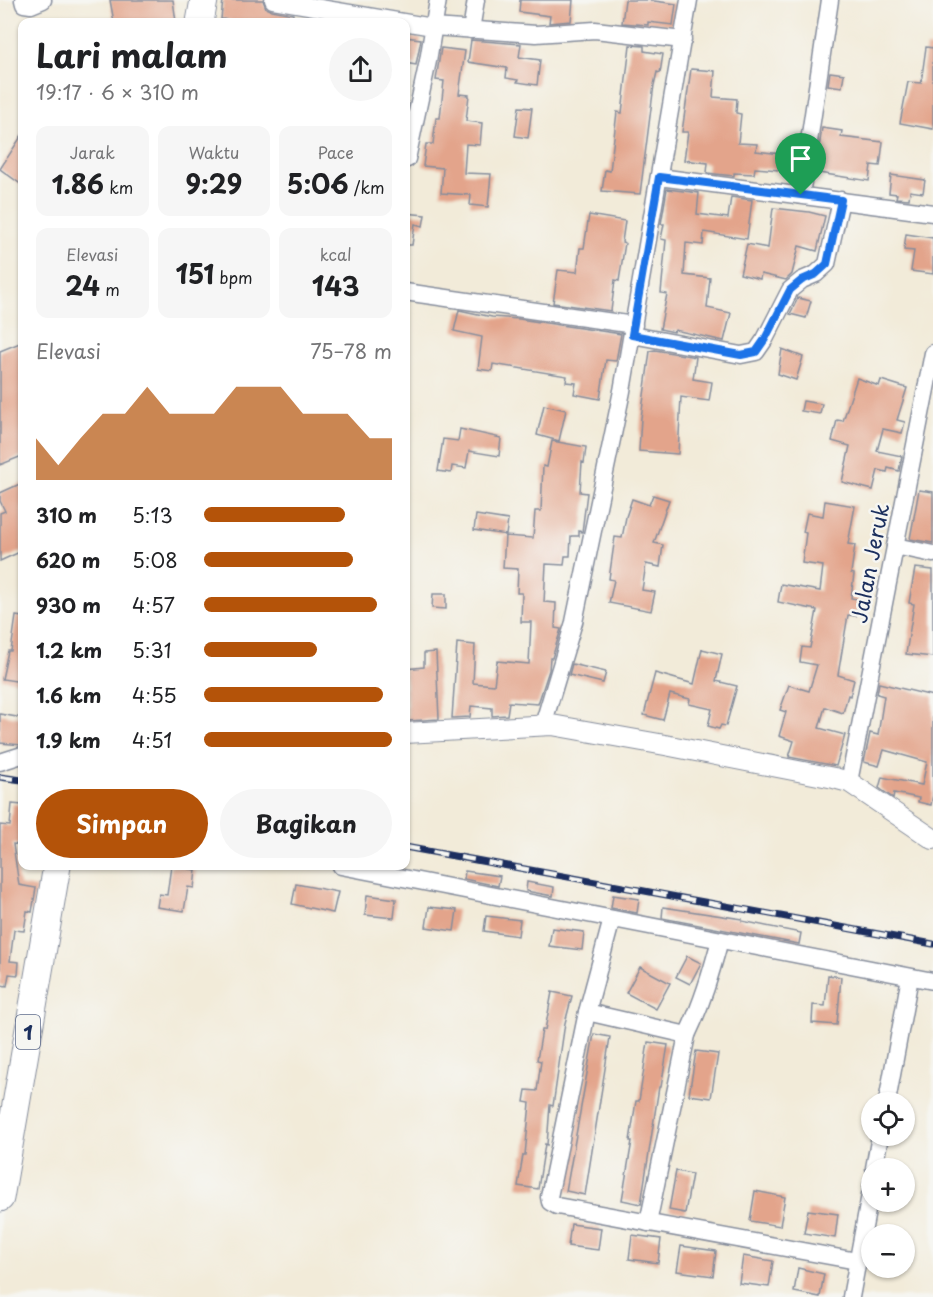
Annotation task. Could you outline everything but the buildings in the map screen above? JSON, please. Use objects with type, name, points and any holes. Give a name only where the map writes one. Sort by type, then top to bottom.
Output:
[{"type":"highway","points":[[201,18],[204,0]]},
{"type":"highway","name":"1","points":[[0,1198],[7,1110],[56,870]]},
{"type":"street","points":[[23,0],[24,4],[31,5],[43,0]]},
{"type":"street","points":[[273,0],[380,18]]},
{"type":"street","points":[[410,145],[438,0]]},
{"type":"street","points":[[471,30],[476,0]]},
{"type":"street","points":[[543,725],[574,622],[622,391],[689,0]]},
{"type":"street","points":[[801,195],[830,0]]},
{"type":"street","points":[[410,23],[433,27],[536,34],[595,30],[683,40]]},
{"type":"street","points":[[659,177],[933,213]]},
{"type":"street","points":[[410,293],[633,330],[741,355],[756,352],[790,290],[802,280],[816,274],[827,264],[841,200]]},
{"type":"street","name":"Jalan Jeruk","points":[[849,782],[933,353]]},
{"type":"street","points":[[895,546],[933,554]]},
{"type":"street","points":[[410,733],[543,725],[665,745],[849,782],[933,839]]},
{"type":"street","points":[[0,762],[18,756]]},
{"type":"street","points":[[361,870],[933,981]]},
{"type":"street","points":[[612,919],[587,1012],[550,1202],[557,1206],[857,1261]]},
{"type":"street","points":[[648,1223],[687,1035],[708,983],[720,940]]},
{"type":"street","points":[[889,1092],[910,977]]},
{"type":"street","points":[[587,1012],[687,1035]]},
{"type":"street","points":[[850,1297],[867,1212]]},
{"type":"railway","points":[[0,777],[18,779]]},
{"type":"railway","points":[[410,848],[933,944]]},
{"type":"route","points":[[659,177],[801,195],[841,200],[827,264],[816,274],[802,280],[790,290],[782,309],[756,352],[741,355],[632,335],[659,177]]}]
